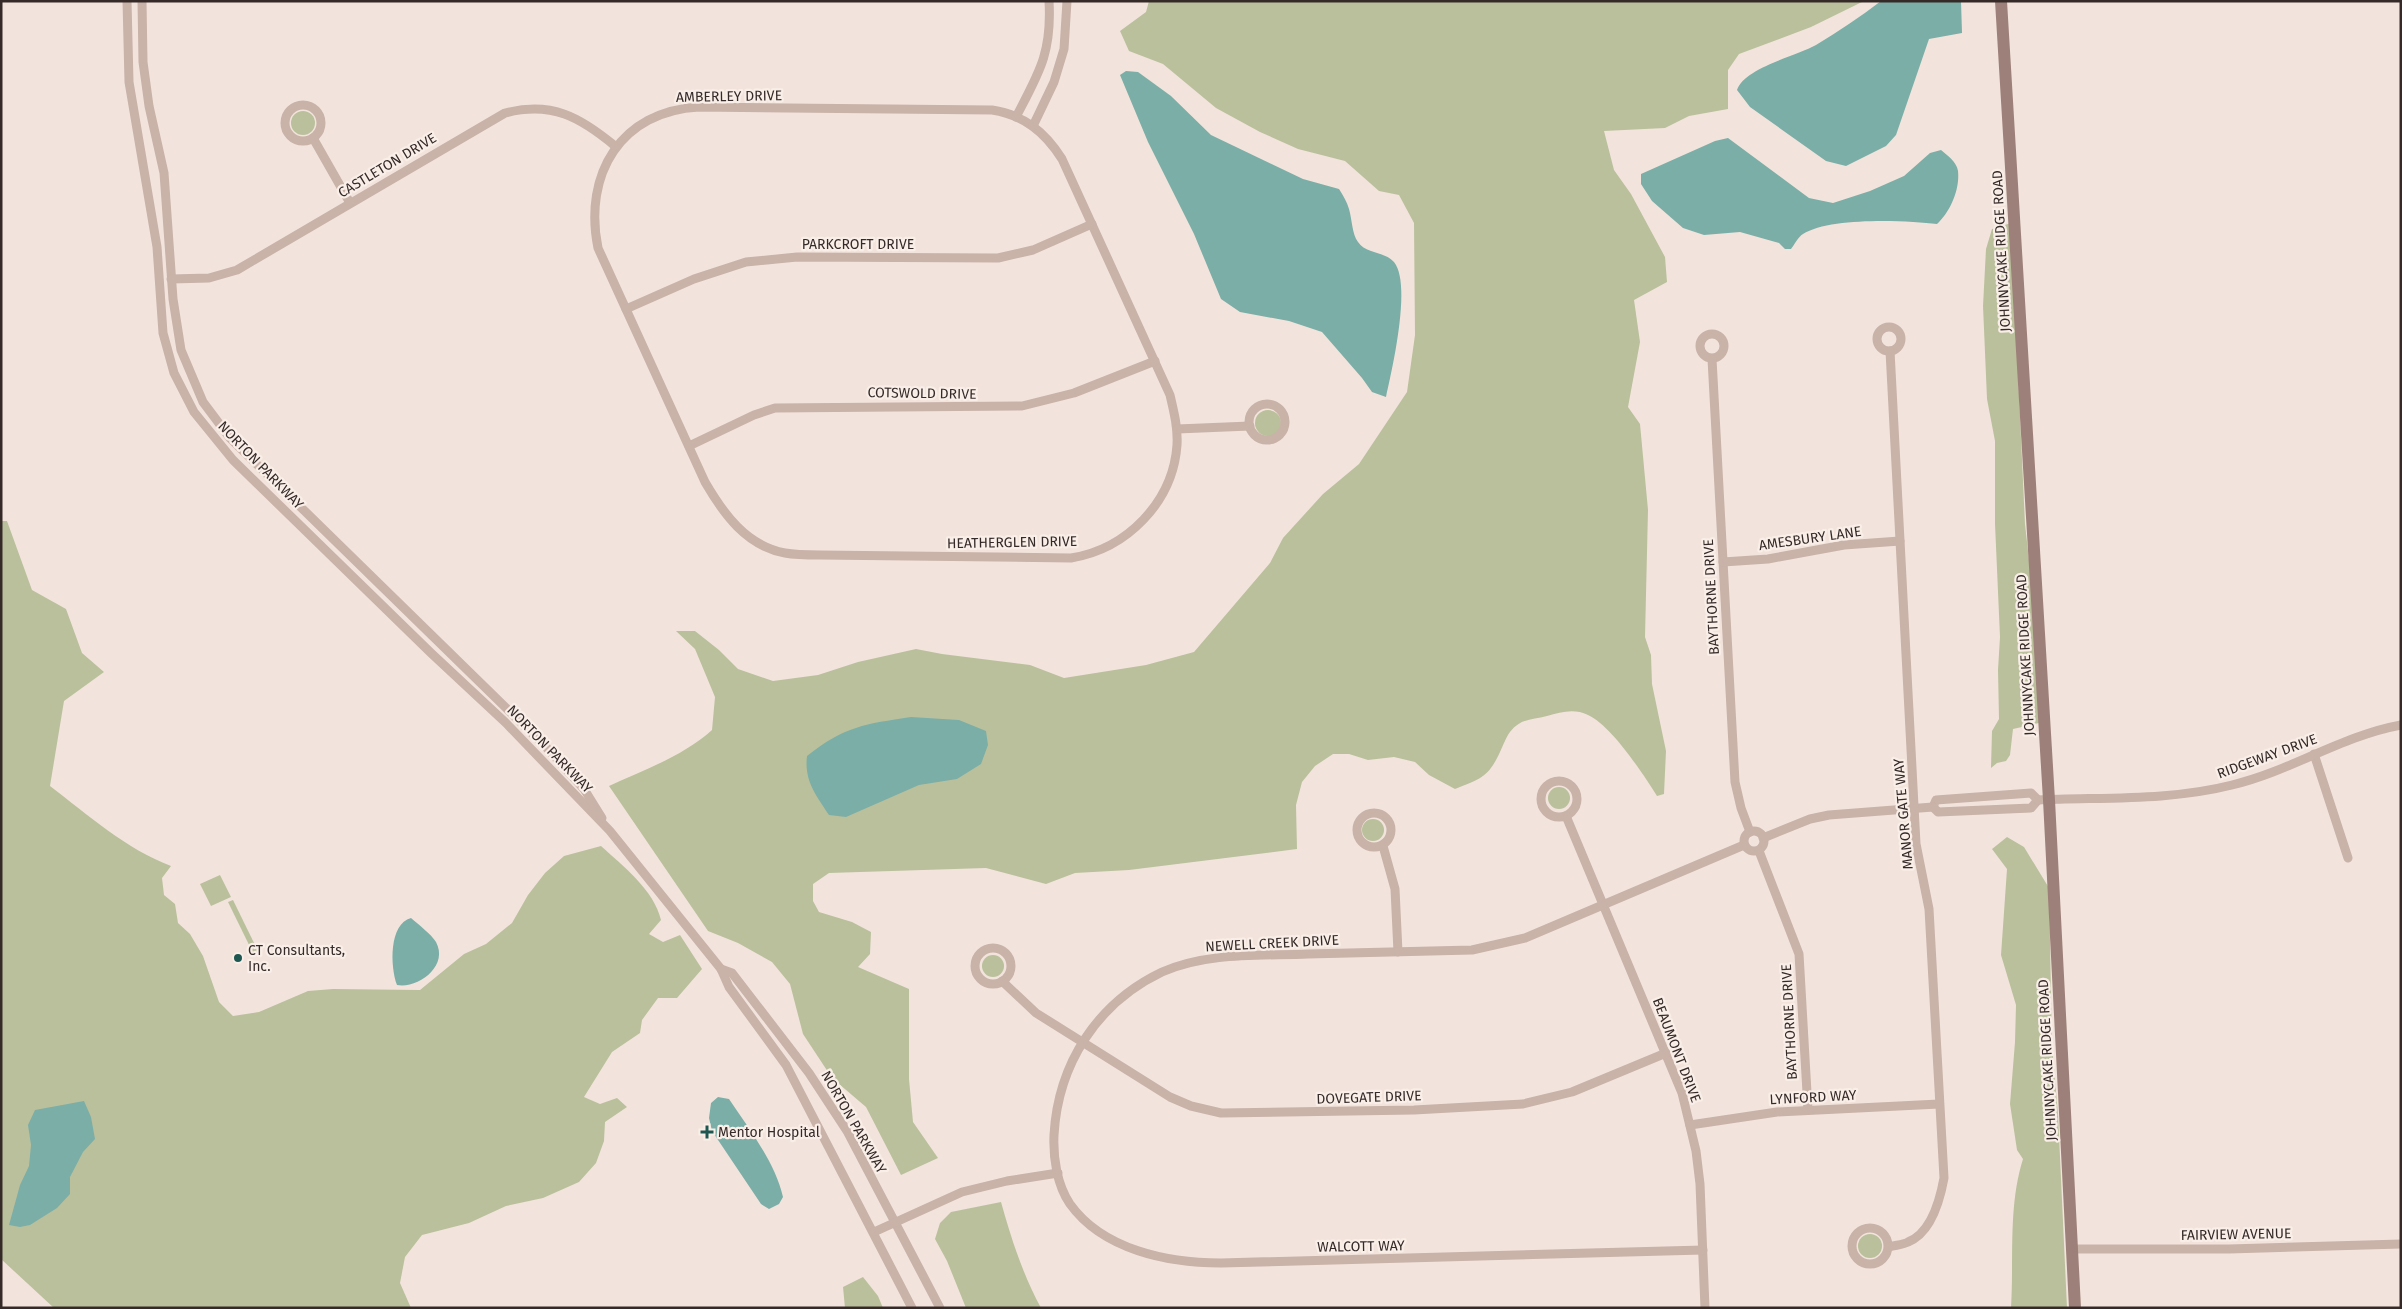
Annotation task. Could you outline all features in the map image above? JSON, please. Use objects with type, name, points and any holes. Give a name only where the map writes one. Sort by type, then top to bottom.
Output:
[{"type":"main road","name":"JOHNNYCAKE RIDGE ROAD","points":[[2001,1],[2043,800],[2075,1308]]},
{"type":"street","name":"NORTON PARKWAY","points":[[127,1],[129,82],[155,238],[163,333],[174,373],[194,412],[233,460],[431,653],[506,722],[624,847],[720,969],[729,987],[786,1065],[912,1308]]},
{"type":"street","name":"NORTON PARKWAY","points":[[142,1],[143,62],[149,106],[164,173],[171,279],[180,350],[203,402],[230,438],[545,746],[584,789],[610,831]]},
{"type":"street","points":[[1020,119],[1044,60],[1050,36],[1049,1]]},
{"type":"street","points":[[1033,126],[1054,82],[1064,49],[1067,1]]},
{"type":"street","points":[[305,106],[317,112],[321,126],[313,138],[307,141],[296,140],[288,132],[286,121],[290,111],[305,106]]},
{"type":"street","name":"AMBERLEY DRIVE","points":[[755,540],[743,532],[721,510],[688,446],[598,248],[594,219],[595,194],[605,166],[615,146],[634,128],[650,118],[684,108],[965,110],[1002,112],[1020,119]]},
{"type":"street","name":"CASTLETON DRIVE","points":[[171,279],[210,278],[237,270],[490,120],[517,110],[546,109],[566,114],[584,122],[615,146]]},
{"type":"street","name":"HEATHERGLEN DRIVE","points":[[755,540],[785,553],[820,555],[1015,558],[1086,555],[1106,547],[1133,530],[1155,506],[1171,475],[1177,445],[1177,429],[1170,395],[1062,159],[1043,133],[1020,119]]},
{"type":"street","points":[[313,138],[350,203]]},
{"type":"street","name":"PARKCROFT DRIVE","points":[[626,309],[694,279],[746,262],[797,257],[998,258],[1033,250],[1092,224]]},
{"type":"street","name":"MANOR GATE WAY","points":[[1889,1246],[1908,1243],[1919,1236],[1932,1216],[1944,1178],[1929,909],[1918,860],[1914,808],[1890,351]]},
{"type":"street","name":"BAYTHORNE DRIVE","points":[[1712,359],[1735,782],[1741,808],[1750,832]]},
{"type":"street","name":"COTSWOLD DRIVE","points":[[688,446],[754,415],[775,408],[1022,406],[1074,394],[1155,361]]},
{"type":"street","points":[[1266,404],[1277,407],[1284,417],[1285,423],[1281,433],[1270,440],[1257,437],[1250,426],[1251,414],[1255,409],[1266,404]]},
{"type":"street","points":[[1177,429],[1250,426]]},
{"type":"street","name":"AMESBURY LANE","points":[[1723,562],[1768,559],[1844,545],[1900,542]]},
{"type":"street","name":"RIDGEWAY DRIVE","points":[[2043,800],[2148,796],[2214,790],[2249,780],[2360,735],[2401,725]]},
{"type":"street","points":[[2314,754],[2348,858]]},
{"type":"street","points":[[1562,781],[1572,786],[1576,791],[1577,803],[1571,813],[1566,816],[1554,816],[1545,809],[1542,798],[1546,787],[1550,783],[1562,781]]},
{"type":"street","points":[[1763,838],[1810,819],[1829,814],[1933,807],[1938,812],[2031,808],[2043,800],[2031,793],[1936,800],[1933,807]]},
{"type":"street","points":[[1368,814],[1380,814],[1389,820],[1391,837],[1383,846],[1372,848],[1362,843],[1358,838],[1357,827],[1363,817],[1368,814]]},
{"type":"street","name":"BEAUMONT DRIVE","points":[[1566,816],[1679,1085],[1690,1125],[1700,1184],[1705,1308]]},
{"type":"street","points":[[1750,832],[1759,832],[1763,838],[1764,846],[1759,851],[1750,851],[1744,845],[1745,836],[1750,832]]},
{"type":"street","name":"NEWELL CREEK DRIVE","points":[[1058,1173],[1054,1142],[1059,1098],[1064,1080],[1081,1042],[1105,1012],[1127,993],[1162,973],[1190,962],[1220,957],[1472,950],[1497,946],[1526,938],[1744,845]]},
{"type":"street","points":[[1383,846],[1395,889],[1398,952]]},
{"type":"street","name":"BAYTHORNE DRIVE","points":[[1759,851],[1799,954],[1808,1110]]},
{"type":"street","points":[[992,948],[1008,955],[1011,966],[1010,972],[1002,981],[997,983],[985,982],[977,974],[976,962],[982,952],[992,948]]},
{"type":"street","name":"NORTON PARKWAY","points":[[720,969],[732,973],[809,1073],[847,1132],[940,1308]]},
{"type":"street","name":"DOVEGATE DRIVE","points":[[1002,981],[1036,1013],[1178,1101],[1197,1108],[1228,1114],[1523,1104],[1572,1092],[1666,1053]]},
{"type":"street","name":"LYNFORD WAY","points":[[1690,1125],[1759,1114],[1939,1104]]},
{"type":"street","points":[[874,1232],[962,1192],[1007,1181],[1058,1173]]},
{"type":"street","name":"WALCOTT WAY","points":[[1058,1173],[1069,1203],[1079,1215],[1099,1232],[1128,1247],[1200,1263],[1703,1250]]},
{"type":"street","points":[[1870,1228],[1876,1229],[1885,1236],[1889,1246],[1885,1258],[1868,1265],[1857,1259],[1852,1248],[1859,1232],[1870,1228]]},
{"type":"street","name":"FAIRVIEW AVENUE","points":[[2072,1249],[2230,1249],[2401,1244]]},
{"type":"green space","points":[[1149,1],[1864,1],[1811,27],[1739,54],[1728,70],[1728,109],[1689,116],[1665,128],[1604,131],[1614,170],[1631,194],[1665,257],[1667,282],[1634,300],[1640,342],[1628,407],[1640,424],[1648,510],[1645,637],[1651,655],[1652,684],[1666,751],[1664,794],[1657,796],[1626,751],[1607,729],[1588,715],[1568,711],[1527,720],[1518,724],[1509,734],[1496,761],[1487,772],[1477,780],[1455,789],[1429,775],[1415,762],[1394,757],[1368,760],[1349,754],[1333,754],[1315,766],[1302,782],[1296,805],[1297,849],[1129,870],[1075,873],[1046,884],[986,868],[829,873],[813,884],[813,901],[819,912],[852,922],[871,932],[870,954],[858,967],[909,989],[909,1079],[913,1122],[938,1158],[901,1175],[866,1107],[832,1078],[803,1034],[790,984],[772,962],[738,943],[708,931],[609,786],[676,755],[712,730],[715,697],[695,649],[676,631],[695,631],[719,650],[738,669],[773,681],[818,675],[858,662],[916,649],[1030,665],[1064,678],[1146,665],[1194,652],[1270,563],[1283,538],[1323,494],[1359,464],[1407,392],[1415,335],[1414,223],[1399,195],[1379,191],[1345,161],[1298,149],[1260,132],[1216,108],[1163,64],[1129,51],[1120,31],[1146,12]]},
{"type":"green space","points":[[298,111],[308,111],[315,118],[315,128],[308,135],[298,135],[291,128],[291,118]]},
{"type":"green space","points":[[2011,223],[2025,524],[2031,578],[2039,723],[2013,729],[2010,755],[2006,761],[1997,763],[1991,768],[1992,731],[1999,719],[1998,670],[2000,637],[1995,524],[1995,441],[1987,399],[1983,306],[1986,249],[1992,229]]},
{"type":"green space","points":[[1268,410],[1277,414],[1281,423],[1277,432],[1268,436],[1259,432],[1255,423],[1259,414]]},
{"type":"green space","points":[[1,521],[7,521],[32,590],[66,609],[82,653],[104,672],[64,701],[50,786],[123,841],[154,859],[171,866],[162,878],[164,895],[175,904],[178,923],[190,934],[203,956],[219,1002],[233,1016],[259,1012],[308,991],[333,989],[420,990],[464,954],[486,944],[512,923],[528,895],[545,873],[564,856],[601,846],[637,879],[652,899],[661,920],[649,934],[663,942],[680,935],[702,969],[677,998],[658,998],[642,1020],[640,1033],[612,1052],[584,1097],[600,1104],[617,1098],[627,1107],[605,1122],[604,1141],[596,1163],[579,1182],[543,1198],[506,1206],[469,1223],[422,1235],[405,1257],[400,1283],[411,1308],[54,1308],[1,1259]]},
{"type":"green space","points":[[1559,787],[1567,790],[1570,798],[1567,806],[1559,809],[1551,806],[1548,798],[1551,790]]},
{"type":"green space","points":[[1369,819],[1377,819],[1384,826],[1384,834],[1377,841],[1369,841],[1362,834],[1362,826]]},
{"type":"green space","points":[[2007,837],[2024,847],[2049,888],[2052,1046],[2058,1114],[2067,1308],[2011,1308],[2013,1214],[2018,1177],[2023,1159],[2017,1150],[2010,1104],[2016,1005],[2001,955],[2007,869],[1992,849]]},
{"type":"green space","points":[[220,875],[231,897],[211,906],[200,884]]},
{"type":"green space","points":[[233,900],[258,951],[253,953],[228,902]]},
{"type":"green space","points":[[989,955],[997,955],[1004,962],[1004,970],[997,977],[989,977],[982,970],[982,962]]},
{"type":"green space","points":[[1001,1202],[1018,1256],[1041,1308],[966,1308],[947,1261],[935,1239],[940,1223],[951,1212]]},
{"type":"green space","points":[[1870,1234],[1875,1235],[1881,1241],[1881,1251],[1875,1257],[1870,1258],[1865,1257],[1859,1251],[1858,1246],[1859,1241],[1865,1235]]},
{"type":"green space","points":[[863,1277],[878,1296],[883,1308],[845,1308],[843,1287]]},
{"type":"water","points":[[1881,1],[1961,1],[1962,33],[1929,39],[1896,135],[1886,146],[1846,166],[1826,161],[1750,107],[1737,90],[1749,75],[1772,63],[1816,45]]},
{"type":"water","points":[[1126,71],[1138,72],[1171,96],[1211,135],[1303,179],[1339,189],[1348,206],[1353,231],[1358,242],[1366,249],[1390,258],[1399,273],[1401,307],[1399,328],[1386,397],[1372,392],[1322,332],[1289,321],[1240,312],[1221,299],[1194,234],[1148,142],[1120,75]]},
{"type":"water","points":[[1728,138],[1809,198],[1833,203],[1870,191],[1904,176],[1930,153],[1941,150],[1956,165],[1958,178],[1956,193],[1950,207],[1937,224],[1907,221],[1868,221],[1831,225],[1803,234],[1791,249],[1785,249],[1779,243],[1740,232],[1704,235],[1683,228],[1652,201],[1641,184],[1641,174],[1715,141]]},
{"type":"water","points":[[911,717],[959,720],[986,731],[988,745],[981,764],[957,779],[919,785],[846,817],[829,815],[809,780],[807,756],[844,732],[881,722]]},
{"type":"water","points":[[411,918],[436,942],[439,951],[438,959],[435,967],[422,979],[414,983],[397,985],[393,967],[395,937],[404,922]]},
{"type":"water","points":[[718,1097],[729,1099],[768,1159],[783,1197],[779,1204],[769,1209],[761,1204],[712,1131],[709,1118],[711,1103]]},
{"type":"water","points":[[84,1101],[91,1117],[95,1139],[83,1152],[70,1177],[70,1194],[57,1208],[30,1225],[20,1227],[9,1225],[20,1185],[29,1166],[31,1145],[28,1125],[35,1110]]},
{"type":"place","name":"CT Consultants, Inc.","points":[[238,958]]},
{"type":"place","name":"Mentor Hospital","points":[[707,1132]]}]
